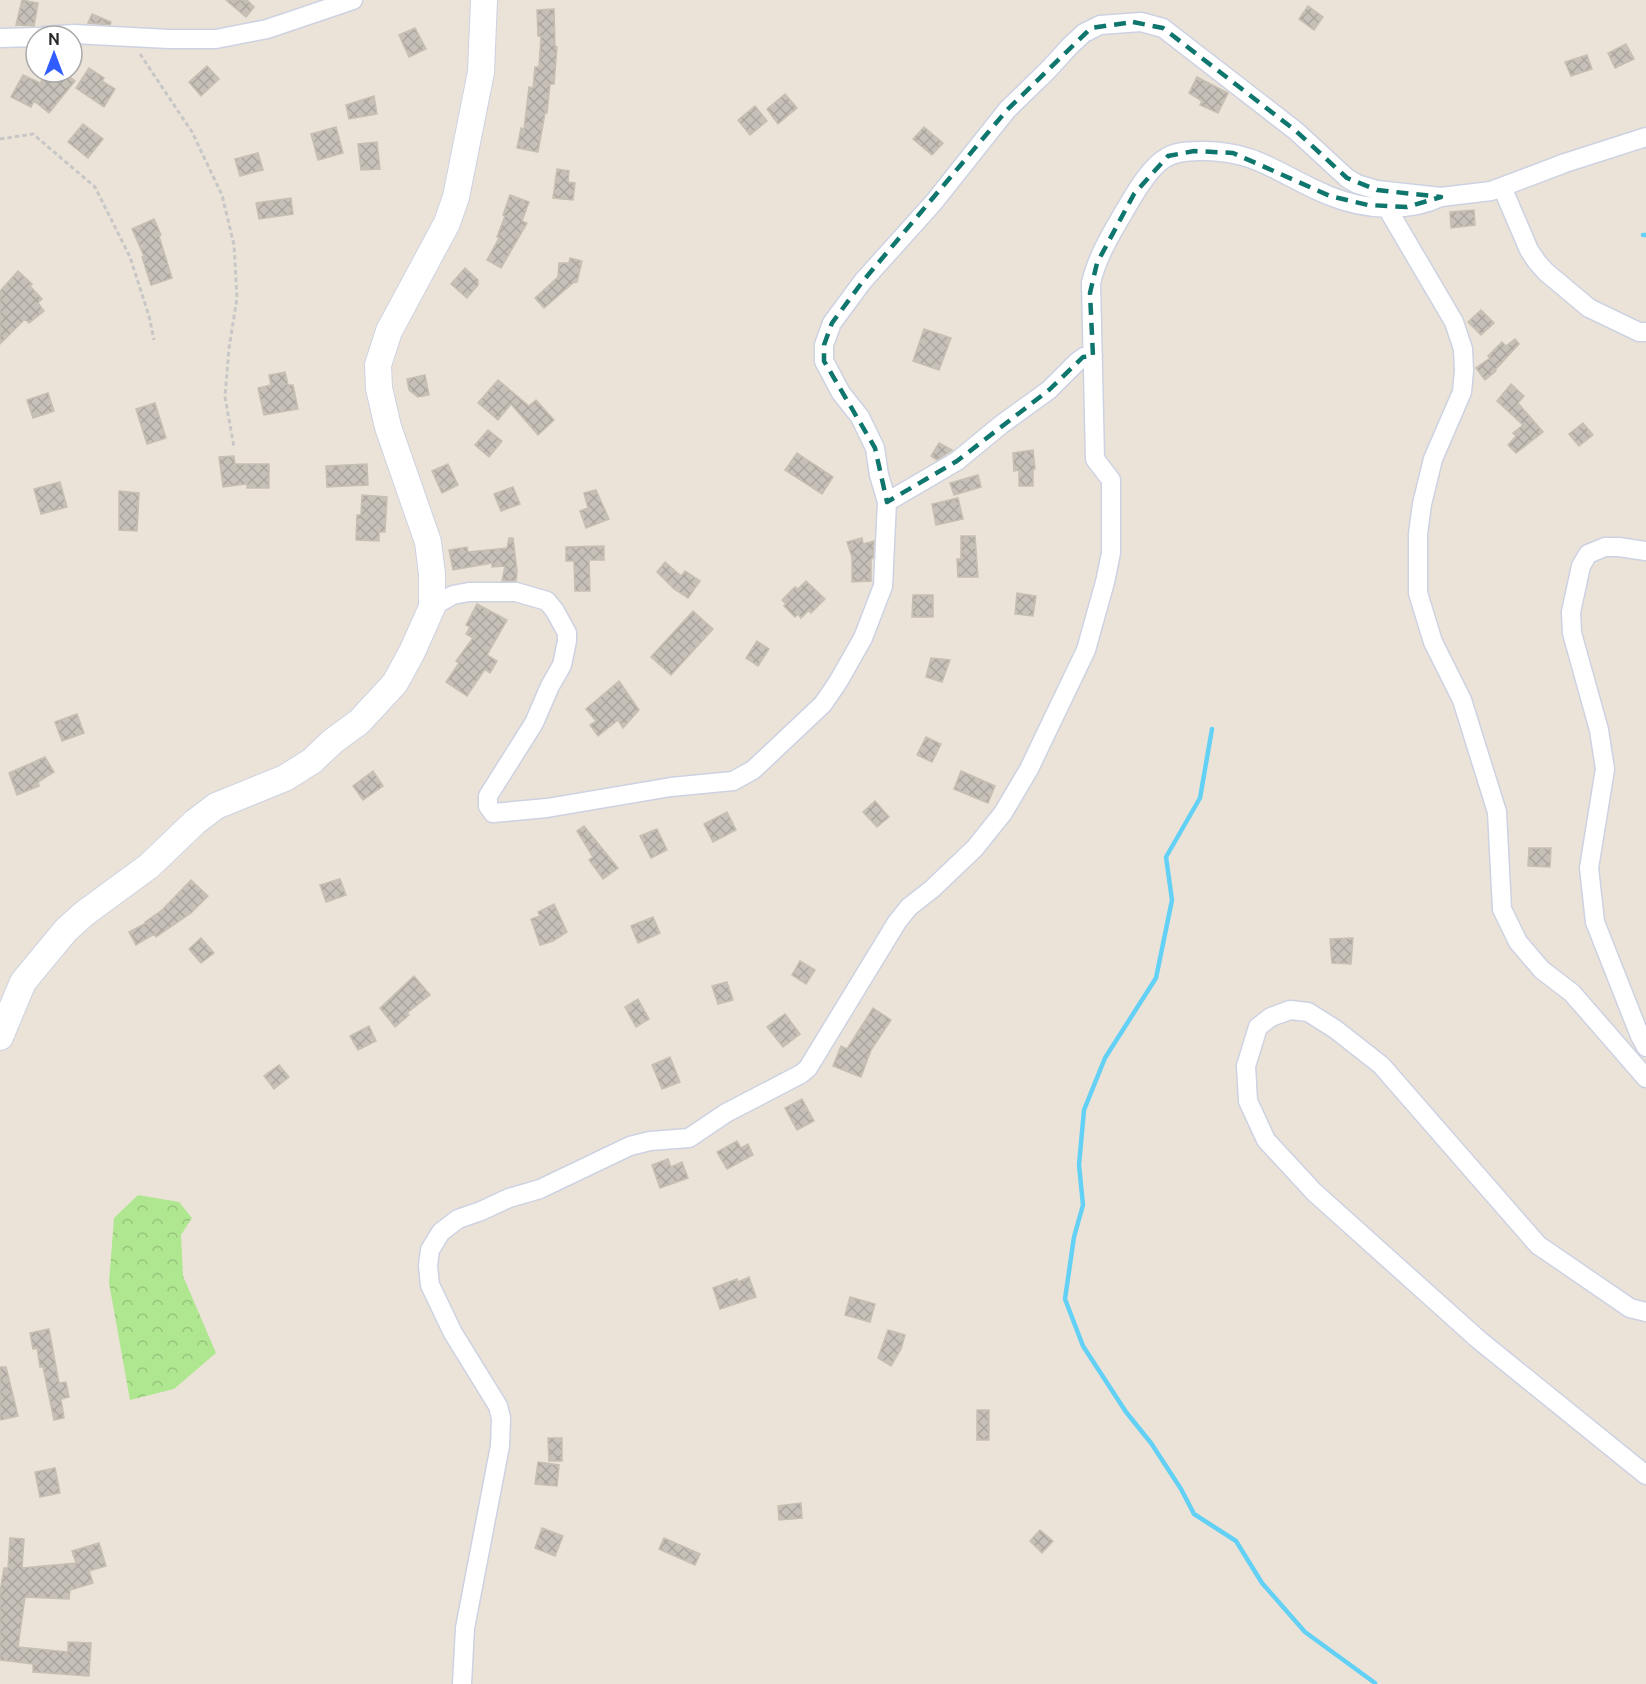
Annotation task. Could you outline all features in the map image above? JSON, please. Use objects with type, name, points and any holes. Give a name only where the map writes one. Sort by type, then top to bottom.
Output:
[{"type":"main road","points":[[0,1037],[23,982],[66,930],[148,866],[195,822],[216,806],[285,778],[312,761],[333,741],[359,722],[395,683],[412,652],[432,607],[432,574],[428,542],[388,427],[379,388],[378,366],[389,332],[447,223],[456,197],[481,72],[484,0]]},
{"type":"street","points":[[84,35],[129,38],[207,39],[226,37],[267,29],[353,0]]},
{"type":"street","points":[[432,607],[453,594],[516,592],[547,601],[567,633],[562,665],[534,723],[488,796],[488,806],[493,813],[547,808],[662,788],[733,781],[753,770],[823,704],[863,638],[884,586],[887,502],[879,475],[875,448],[860,417],[841,393],[824,361],[824,345],[832,324],[863,281],[934,202],[1007,110],[1091,28],[1133,22],[1149,23],[1163,28],[1296,131],[1347,178],[1377,190],[1441,197],[1491,191],[1606,149],[1646,137]]},
{"type":"street","points":[[0,38],[24,37]]},
{"type":"street","points":[[462,1684],[465,1628],[500,1446],[501,1418],[494,1399],[453,1333],[430,1285],[428,1266],[430,1250],[441,1232],[458,1219],[509,1198],[540,1189],[588,1164],[630,1146],[650,1141],[689,1138],[726,1113],[801,1074],[808,1068],[897,922],[909,907],[932,890],[975,848],[1003,813],[1029,769],[1086,650],[1107,572],[1111,553],[1111,480],[1095,459],[1090,289],[1097,263],[1134,194],[1156,166],[1168,156],[1181,152],[1233,153],[1273,167],[1330,196],[1348,202],[1387,208],[1422,204],[1441,197]]},
{"type":"street","points":[[1502,187],[1529,250],[1546,273],[1589,308],[1644,334]]},
{"type":"street","points":[[1387,208],[1454,322],[1462,349],[1464,371],[1462,392],[1433,459],[1422,504],[1418,534],[1418,593],[1433,642],[1462,700],[1497,812],[1502,909],[1518,942],[1542,970],[1572,993],[1646,1078]]},
{"type":"street","points":[[887,502],[957,461],[1049,390],[1082,358],[1093,356]]},
{"type":"street","points":[[1646,550],[1605,547],[1588,554],[1581,566],[1571,612],[1572,633],[1599,730],[1605,769],[1589,868],[1595,922],[1646,1047]]},
{"type":"street","points":[[1646,1312],[1630,1308],[1538,1245],[1381,1065],[1335,1029],[1308,1012],[1290,1010],[1271,1017],[1258,1027],[1246,1066],[1248,1101],[1266,1140],[1314,1192],[1479,1340],[1646,1475]]},
{"type":"path","points":[[129,38],[192,132],[222,195],[234,245],[237,298],[229,348],[225,397],[234,447]]},
{"type":"path","points":[[0,139],[33,134],[95,187],[130,256],[154,340]]},
{"type":"highlighted area","points":[[1133,22],[1163,28],[1296,131],[1347,178],[1377,190],[1441,197],[1407,207],[1368,205],[1330,196],[1233,153],[1194,151],[1168,156],[1134,194],[1097,263],[1090,293],[1093,356],[1083,357],[1049,390],[957,461],[887,502],[875,448],[824,361],[824,345],[832,323],[863,281],[1007,110],[1091,28]]},
{"type":"green space","points":[[138,1195],[179,1202],[192,1218],[181,1235],[183,1276],[216,1353],[174,1389],[130,1400],[109,1283],[114,1218]]},
{"type":"building","points":[[22,0],[38,3],[34,24],[16,25]]},
{"type":"building","points":[[226,0],[247,0],[254,7],[246,17]]},
{"type":"building","points":[[1308,6],[1323,17],[1314,30],[1299,19]]},
{"type":"building","points":[[554,9],[555,46],[557,47],[554,84],[550,84],[547,113],[545,113],[538,152],[517,148],[521,128],[524,129],[529,87],[533,88],[535,67],[539,67],[541,36],[538,36],[537,10]]},
{"type":"building","points":[[92,14],[111,22],[110,25],[88,23]]},
{"type":"building","points":[[415,28],[426,49],[409,57],[399,35]]},
{"type":"building","points":[[1626,44],[1634,59],[1615,68],[1608,53]]},
{"type":"building","points":[[1587,55],[1592,69],[1571,76],[1565,62]]},
{"type":"building","points":[[207,66],[219,79],[201,96],[189,82]]},
{"type":"building","points":[[89,68],[104,78],[102,81],[115,89],[104,107],[76,88],[79,84],[84,84],[84,76]]},
{"type":"building","points":[[23,75],[24,84],[73,84],[49,113],[34,101],[31,107],[11,97]]},
{"type":"building","points":[[1197,77],[1228,93],[1218,113],[1200,105],[1202,101],[1189,93]]},
{"type":"building","points":[[785,94],[797,108],[778,124],[767,109]]},
{"type":"building","points":[[374,96],[377,114],[349,119],[346,105]]},
{"type":"building","points":[[755,106],[767,121],[750,135],[738,120]]},
{"type":"building","points":[[83,124],[103,139],[88,158],[68,142]]},
{"type":"building","points":[[336,127],[343,153],[318,160],[311,134]]},
{"type":"building","points":[[924,127],[943,143],[932,155],[913,139]]},
{"type":"building","points":[[377,142],[380,169],[361,170],[358,144]]},
{"type":"building","points":[[258,153],[263,170],[240,176],[235,159]]},
{"type":"building","points":[[557,169],[569,171],[568,182],[575,183],[573,200],[553,198]]},
{"type":"building","points":[[510,195],[529,202],[522,221],[527,223],[501,268],[487,260],[499,238],[497,237]]},
{"type":"building","points":[[291,198],[293,214],[259,219],[256,203]]},
{"type":"building","points":[[1474,210],[1475,225],[1451,228],[1450,212]]},
{"type":"building","points":[[154,219],[161,235],[159,236],[172,278],[151,285],[142,257],[144,256],[132,229]]},
{"type":"building","points":[[570,258],[582,261],[577,282],[544,308],[535,298],[558,277],[559,263],[569,263]]},
{"type":"building","points":[[465,268],[478,280],[478,285],[467,298],[451,284]]},
{"type":"building","points":[[18,271],[32,284],[30,286],[42,299],[38,303],[44,311],[29,323],[25,319],[0,344],[0,291]]},
{"type":"building","points":[[1481,310],[1494,323],[1481,335],[1468,322]]},
{"type":"building","points":[[924,329],[951,338],[939,370],[913,361]]},
{"type":"building","points":[[1515,339],[1519,344],[1496,371],[1485,380],[1476,368],[1490,358],[1488,356],[1502,342],[1506,346]]},
{"type":"building","points":[[285,372],[288,385],[293,385],[298,409],[264,415],[258,388],[271,385],[269,375]]},
{"type":"building","points":[[425,375],[429,395],[418,397],[409,390],[407,379]]},
{"type":"building","points":[[498,380],[529,406],[536,400],[554,420],[538,435],[511,404],[498,420],[478,403]]},
{"type":"building","points":[[1511,384],[1524,396],[1518,403],[1543,432],[1516,453],[1508,445],[1516,436],[1513,433],[1523,425],[1497,401]]},
{"type":"building","points":[[48,393],[54,411],[33,418],[27,400]]},
{"type":"building","points":[[155,403],[166,438],[147,444],[136,409]]},
{"type":"building","points":[[1583,423],[1593,435],[1579,446],[1569,434]]},
{"type":"building","points":[[488,430],[502,441],[489,457],[475,445]]},
{"type":"building","points":[[939,443],[952,450],[937,460],[931,456]]},
{"type":"building","points":[[1033,450],[1035,469],[1033,469],[1033,486],[1019,486],[1019,470],[1014,471],[1013,453]]},
{"type":"building","points":[[797,453],[833,477],[822,494],[785,470]]},
{"type":"building","points":[[234,456],[235,464],[269,464],[269,488],[247,488],[247,484],[223,487],[219,457]]},
{"type":"building","points":[[367,464],[368,485],[327,487],[326,466]]},
{"type":"building","points":[[448,464],[458,485],[442,493],[432,471]]},
{"type":"building","points":[[978,475],[981,487],[954,495],[950,483]]},
{"type":"building","points":[[60,482],[67,507],[41,514],[34,489]]},
{"type":"building","points":[[513,487],[520,504],[501,511],[494,494]]},
{"type":"building","points":[[596,490],[609,519],[586,528],[580,511],[588,508],[584,493]]},
{"type":"building","points":[[119,491],[139,493],[137,531],[119,530]]},
{"type":"building","points":[[362,495],[387,497],[385,532],[379,532],[379,541],[356,540],[357,515],[361,515]]},
{"type":"building","points":[[958,498],[963,519],[936,525],[932,504]]},
{"type":"building","points":[[961,536],[975,536],[978,577],[958,577],[957,559],[961,559]]},
{"type":"building","points":[[509,538],[513,538],[516,581],[502,581],[505,566],[492,567],[492,563],[453,570],[449,550],[467,547],[468,552],[507,548]]},
{"type":"building","points":[[862,538],[863,544],[874,541],[871,581],[852,582],[852,557],[847,542]]},
{"type":"building","points":[[604,546],[604,560],[589,560],[590,591],[575,591],[574,561],[566,561],[566,547]]},
{"type":"building","points":[[665,562],[681,576],[685,571],[700,581],[688,598],[674,589],[657,572]]},
{"type":"building","points":[[806,581],[825,599],[811,613],[809,610],[801,618],[798,614],[795,617],[784,606],[786,604],[782,600],[795,587],[798,589]]},
{"type":"building","points":[[1017,593],[1036,596],[1033,616],[1015,614]]},
{"type":"building","points":[[913,595],[933,595],[933,617],[912,617]]},
{"type":"building","points":[[477,604],[507,620],[487,655],[497,661],[490,673],[485,669],[467,696],[446,682],[459,663],[456,661],[473,638],[466,634],[470,627],[466,625]]},
{"type":"building","points":[[693,611],[713,629],[671,675],[651,657]]},
{"type":"building","points":[[757,641],[769,649],[758,666],[746,658]]},
{"type":"building","points":[[931,658],[950,660],[942,682],[926,677]]},
{"type":"building","points":[[619,681],[639,710],[623,728],[618,720],[598,736],[590,725],[596,721],[586,709]]},
{"type":"building","points":[[77,714],[84,733],[62,741],[55,722]]},
{"type":"building","points":[[926,737],[941,744],[932,762],[917,755]]},
{"type":"building","points":[[45,757],[54,772],[38,782],[39,786],[17,795],[9,773]]},
{"type":"building","points":[[373,771],[383,786],[363,800],[353,786]]},
{"type":"building","points":[[961,771],[995,786],[988,803],[954,789]]},
{"type":"building","points":[[875,801],[889,817],[877,827],[863,812]]},
{"type":"building","points":[[727,812],[736,830],[713,842],[704,824]]},
{"type":"building","points":[[584,826],[618,868],[603,879],[589,860],[593,857],[577,831]]},
{"type":"building","points":[[657,829],[667,850],[651,858],[640,836]]},
{"type":"building","points":[[1529,848],[1551,848],[1550,867],[1528,866]]},
{"type":"building","points":[[340,879],[346,895],[326,902],[320,885]]},
{"type":"building","points":[[191,880],[208,896],[191,913],[156,937],[154,934],[136,945],[129,932],[146,923],[162,910]]},
{"type":"building","points":[[554,904],[567,932],[553,941],[540,945],[531,919],[540,916],[538,912]]},
{"type":"building","points":[[653,917],[660,933],[638,943],[631,926]]},
{"type":"building","points":[[201,938],[214,953],[201,963],[189,949]]},
{"type":"building","points":[[1353,938],[1351,964],[1332,963],[1330,939]]},
{"type":"building","points":[[800,961],[815,970],[806,984],[792,975]]},
{"type":"building","points":[[414,976],[430,995],[407,1013],[409,1015],[395,1027],[380,1008]]},
{"type":"building","points":[[727,982],[733,1000],[718,1004],[712,986]]},
{"type":"building","points":[[638,999],[649,1019],[636,1027],[625,1007]]},
{"type":"building","points":[[873,1008],[891,1020],[871,1050],[861,1077],[833,1066],[841,1046],[847,1049]]},
{"type":"building","points":[[785,1014],[800,1034],[783,1047],[767,1027]]},
{"type":"building","points":[[369,1026],[376,1041],[358,1050],[350,1036]]},
{"type":"building","points":[[670,1057],[680,1082],[662,1089],[652,1065]]},
{"type":"building","points":[[279,1065],[289,1077],[274,1089],[264,1076]]},
{"type":"building","points":[[802,1099],[814,1121],[797,1130],[785,1108]]},
{"type":"building","points":[[737,1141],[741,1148],[748,1144],[753,1155],[727,1169],[717,1152]]},
{"type":"building","points":[[668,1159],[671,1167],[682,1162],[688,1178],[660,1188],[652,1165]]},
{"type":"building","points":[[749,1277],[756,1297],[720,1309],[713,1288]]},
{"type":"building","points":[[850,1297],[875,1304],[870,1322],[845,1315]]},
{"type":"building","points":[[49,1329],[59,1383],[66,1382],[69,1397],[61,1399],[64,1418],[54,1420],[43,1367],[40,1367],[37,1348],[33,1349],[30,1333]]},
{"type":"building","points":[[888,1330],[905,1335],[901,1349],[891,1366],[878,1358]]},
{"type":"building","points":[[0,1367],[6,1367],[18,1416],[0,1420]]},
{"type":"building","points":[[977,1410],[989,1410],[989,1440],[977,1440]]},
{"type":"building","points":[[548,1438],[562,1438],[562,1461],[549,1461]]},
{"type":"building","points":[[538,1462],[559,1465],[557,1486],[535,1484]]},
{"type":"building","points":[[55,1468],[60,1493],[40,1497],[35,1472]]},
{"type":"building","points":[[801,1503],[802,1518],[779,1520],[778,1506]]},
{"type":"building","points":[[542,1528],[563,1536],[555,1556],[535,1548]]},
{"type":"building","points":[[1040,1530],[1053,1541],[1042,1553],[1030,1541]]},
{"type":"building","points":[[10,1538],[24,1539],[22,1568],[76,1563],[72,1551],[99,1543],[106,1566],[89,1571],[93,1583],[70,1590],[69,1599],[25,1597],[18,1647],[68,1652],[68,1642],[91,1643],[89,1676],[33,1672],[33,1664],[0,1660],[0,1592],[4,1568],[8,1568]]},
{"type":"building","points":[[664,1538],[700,1554],[695,1565],[659,1549]]},
{"type":"waterway","points":[[1212,729],[1200,798],[1166,857],[1172,900],[1156,978],[1105,1058],[1084,1110],[1079,1165],[1083,1205],[1074,1237],[1065,1299],[1083,1346],[1126,1412],[1151,1443],[1181,1489],[1194,1514],[1236,1541],[1262,1583],[1305,1632],[1375,1683]]}]
